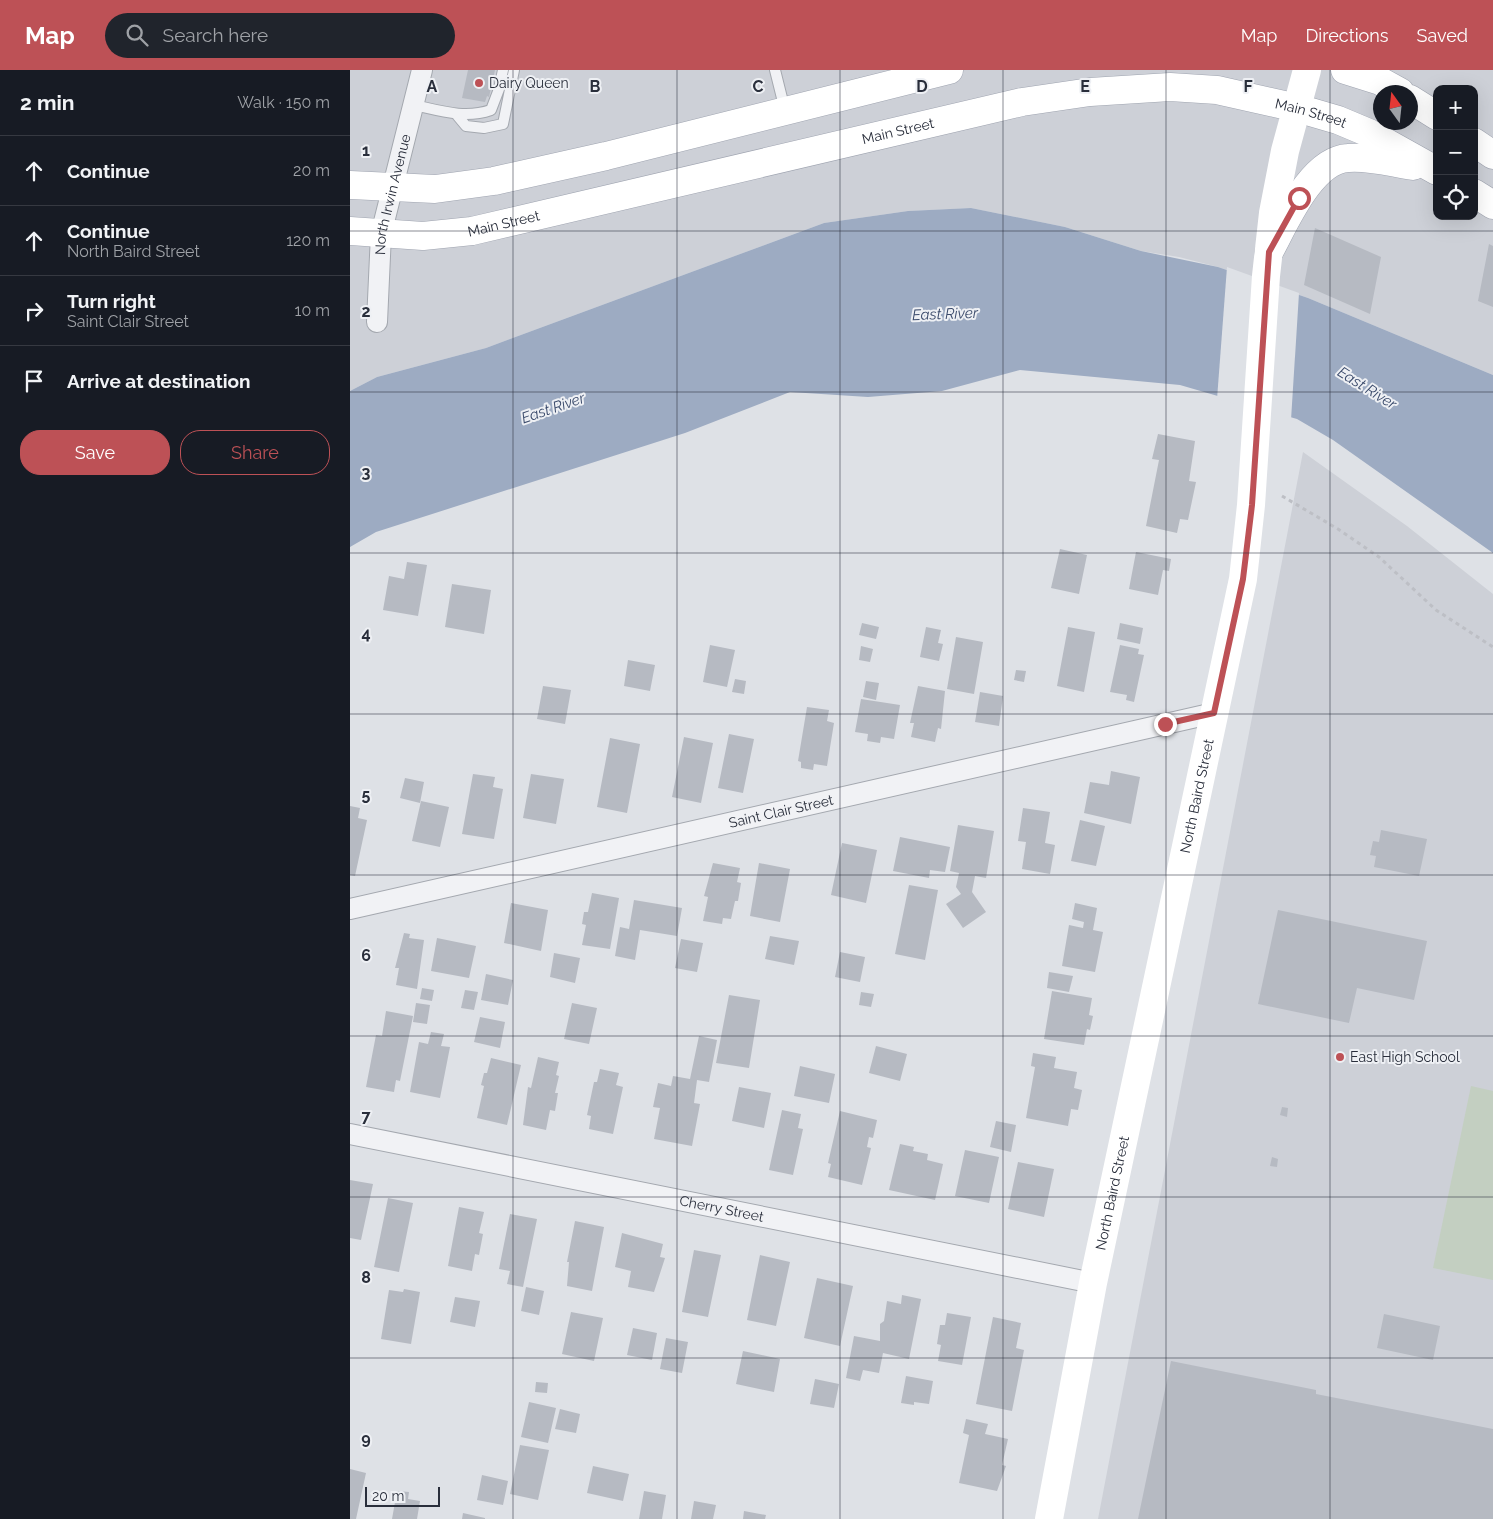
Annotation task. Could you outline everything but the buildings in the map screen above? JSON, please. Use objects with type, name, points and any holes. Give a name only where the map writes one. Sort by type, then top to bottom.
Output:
[{"type":"main road","points":[[350,186],[435,189],[494,181],[606,156],[949,70]]},
{"type":"main road","name":"North Baird Street","points":[[1048,1519],[1094,1283],[1243,579],[1252,505],[1273,213],[1283,160],[1307,70]]},
{"type":"main road","points":[[1345,70],[1387,85]]},
{"type":"main road","name":"Main Street","points":[[350,231],[423,236],[472,231],[1003,106],[1090,92],[1170,87],[1217,90],[1297,108],[1338,120],[1361,130],[1433,169]]},
{"type":"main road","points":[[1418,104],[1433,113]]},
{"type":"main road","points":[[1478,145],[1493,155]]},
{"type":"main road","points":[[1268,264],[1299,198],[1319,170],[1331,163],[1347,158],[1433,170]]},
{"type":"main road","points":[[1478,196],[1493,205]]},
{"type":"street","name":"North Irwin Avenue","points":[[377,322],[381,234],[391,187],[422,70]]},
{"type":"street","name":"Saint Clair Street","points":[[350,909],[1214,713]]},
{"type":"street","name":"Cherry Street","points":[[350,1134],[1094,1283]]},
{"type":"lane","points":[[414,104],[456,114],[477,114],[491,110],[499,89],[503,70]]},
{"type":"lane","points":[[456,114],[466,126],[484,128],[503,124],[514,70]]},
{"type":"lane","points":[[775,70],[785,111]]},
{"type":"path","points":[[1282,496],[1338,528],[1379,557],[1436,610],[1493,647]]},
{"type":"shaded area","points":[[350,70],[1493,70],[1493,375],[1308,298],[1218,267],[1179,257],[1141,251],[1065,227],[971,208],[908,211],[824,223],[486,348],[377,377],[350,391]]},
{"type":"shaded area","name":"East High School","points":[[1303,452],[1407,526],[1493,594],[1493,1519],[1098,1519]]},
{"type":"green space","points":[[1471,1086],[1493,1091],[1493,1280],[1433,1268]]},
{"type":"water","name":"East River","points":[[971,208],[1065,227],[1141,251],[1218,267],[1308,298],[1493,375],[1493,553],[1333,440],[1297,419],[1180,385],[1020,370],[942,391],[868,397],[790,392],[685,433],[376,532],[350,547],[350,391],[377,377],[486,348],[824,223],[908,211]]},
{"type":"pier","points":[[1227,267],[1299,293],[1291,420],[1217,399]]},
{"type":"place","name":"Dairy Queen","points":[[479,83]]},
{"type":"place","name":"East High School","points":[[1340,1057]]},
{"type":"route","points":[[1165,724],[1214,713],[1243,579],[1252,505],[1269,252],[1299,198]]}]
